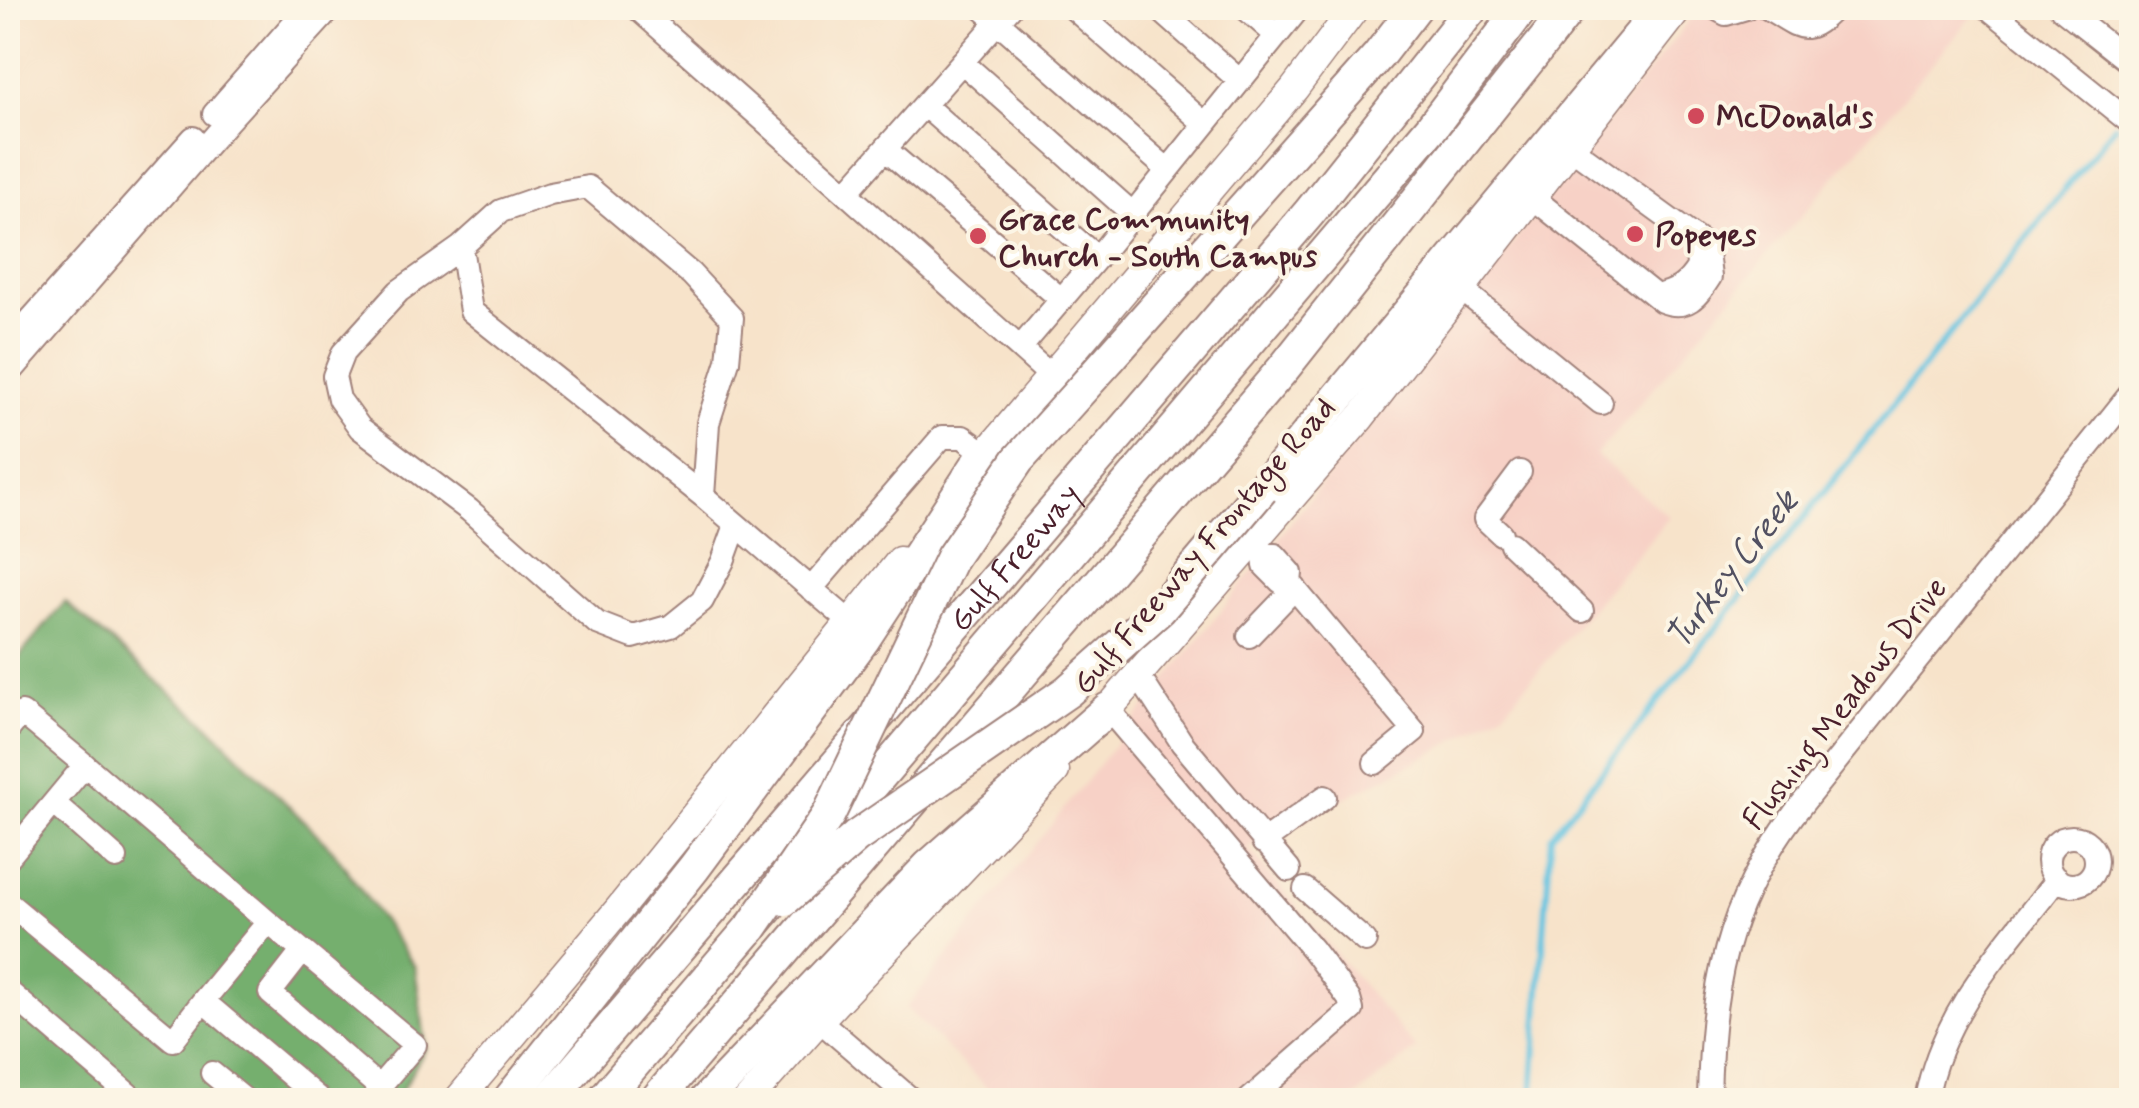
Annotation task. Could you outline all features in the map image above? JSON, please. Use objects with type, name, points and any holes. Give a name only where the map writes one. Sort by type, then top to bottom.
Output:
[{"type":"highway","points":[[751,928],[829,814],[952,557],[1018,460],[1378,56],[1415,8]]},
{"type":"highway","name":"Gulf Freeway","points":[[549,1100],[1310,213],[1472,8]]},
{"type":"highway","name":"Gulf Freeway","points":[[603,1100],[1431,128],[1522,8]]},
{"type":"highway","points":[[656,1100],[1283,369],[1570,8]]},
{"type":"highway","points":[[751,928],[856,837],[1068,691],[1160,609],[1662,8]]},
{"type":"highway","points":[[509,1100],[694,868],[863,640],[982,458]]},
{"type":"highway","points":[[706,1100],[929,866],[1108,710]]},
{"type":"main road","points":[[458,1100],[631,894],[982,458],[1294,88],[1355,8]]},
{"type":"main road","name":"Gulf Freeway Frontage Road","points":[[748,1100],[1258,549],[1678,8]]},
{"type":"street","points":[[8,375],[307,8]]},
{"type":"street","points":[[8,346],[331,8]]},
{"type":"street","points":[[637,8],[1051,376]]},
{"type":"street","points":[[1073,8],[1205,124]]},
{"type":"street","points":[[1158,8],[1240,81]]},
{"type":"street","points":[[1245,8],[1276,35]]},
{"type":"street","points":[[1021,347],[1299,8]]},
{"type":"street","points":[[1715,8],[1726,14],[1746,8]]},
{"type":"street","points":[[1767,8],[1803,28],[1816,26],[1834,8]]},
{"type":"street","points":[[1988,8],[2132,124]]},
{"type":"street","points":[[2061,8],[2132,64]]},
{"type":"street","points":[[846,193],[962,62],[996,12],[1168,170]]},
{"type":"street","points":[[962,62],[1133,214]]},
{"type":"street","points":[[924,105],[1097,258]]},
{"type":"street","points":[[1532,197],[1656,296],[1670,304],[1687,304],[1695,299],[1710,278],[1702,243],[1570,147]]},
{"type":"street","points":[[885,149],[1062,300]]},
{"type":"street","points":[[703,496],[708,423],[728,361],[732,318],[690,274],[588,187],[550,194],[500,211],[461,247],[399,291],[343,353],[334,376],[339,398],[360,428],[470,510],[597,623],[633,636],[672,626],[702,601],[723,562],[736,525]]},
{"type":"street","points":[[461,247],[470,310],[703,496],[850,622]]},
{"type":"street","points":[[1460,288],[1602,404]]},
{"type":"street","name":"Flushing Meadows Drive","points":[[1708,1100],[1724,952],[1747,887],[1760,864],[1794,814],[2132,392]]},
{"type":"street","points":[[811,590],[942,437],[963,437],[982,458]]},
{"type":"street","points":[[1520,472],[1486,519],[1582,610]]},
{"type":"street","points":[[1258,549],[1265,566],[1281,582],[1292,586],[1414,732],[1375,763]]},
{"type":"street","points":[[1249,636],[1292,586]]},
{"type":"street","points":[[1138,675],[1182,743],[1289,870]]},
{"type":"street","points":[[1108,710],[1350,999],[1352,1010],[1249,1100]]},
{"type":"street","points":[[8,730],[22,713],[415,1045],[379,1087],[270,994],[302,952]]},
{"type":"street","points":[[8,858],[84,765]]},
{"type":"street","points":[[1263,842],[1324,797]]},
{"type":"street","points":[[54,802],[116,858]]},
{"type":"street","points":[[1926,1100],[1935,1062],[1956,1014],[2057,879]]},
{"type":"street","points":[[1305,889],[1365,941]]},
{"type":"street","points":[[8,902],[173,1040],[268,922]]},
{"type":"street","points":[[8,991],[135,1100]]},
{"type":"street","points":[[203,1002],[320,1100]]},
{"type":"street","points":[[819,1020],[912,1100]]},
{"type":"street","points":[[212,1073],[245,1100]]},
{"type":"shaded area","points":[[1699,8],[1962,8],[1972,17],[1596,455],[1669,517],[1505,710],[1440,749],[1248,848],[1416,1049],[1351,1100],[999,1100],[906,1008]]},
{"type":"green space","points":[[65,602],[208,725],[333,850],[415,967],[426,1048],[396,1100],[8,1100],[8,670]]},
{"type":"waterway","name":"Turkey Creek","points":[[1532,1100],[1551,836],[2115,126]]},
{"type":"place","name":"McDonald's","points":[[1696,116]]},
{"type":"place","name":"Popeyes","points":[[1635,234]]},
{"type":"place","name":"Grace Community Church - South Campus","points":[[978,236]]}]
